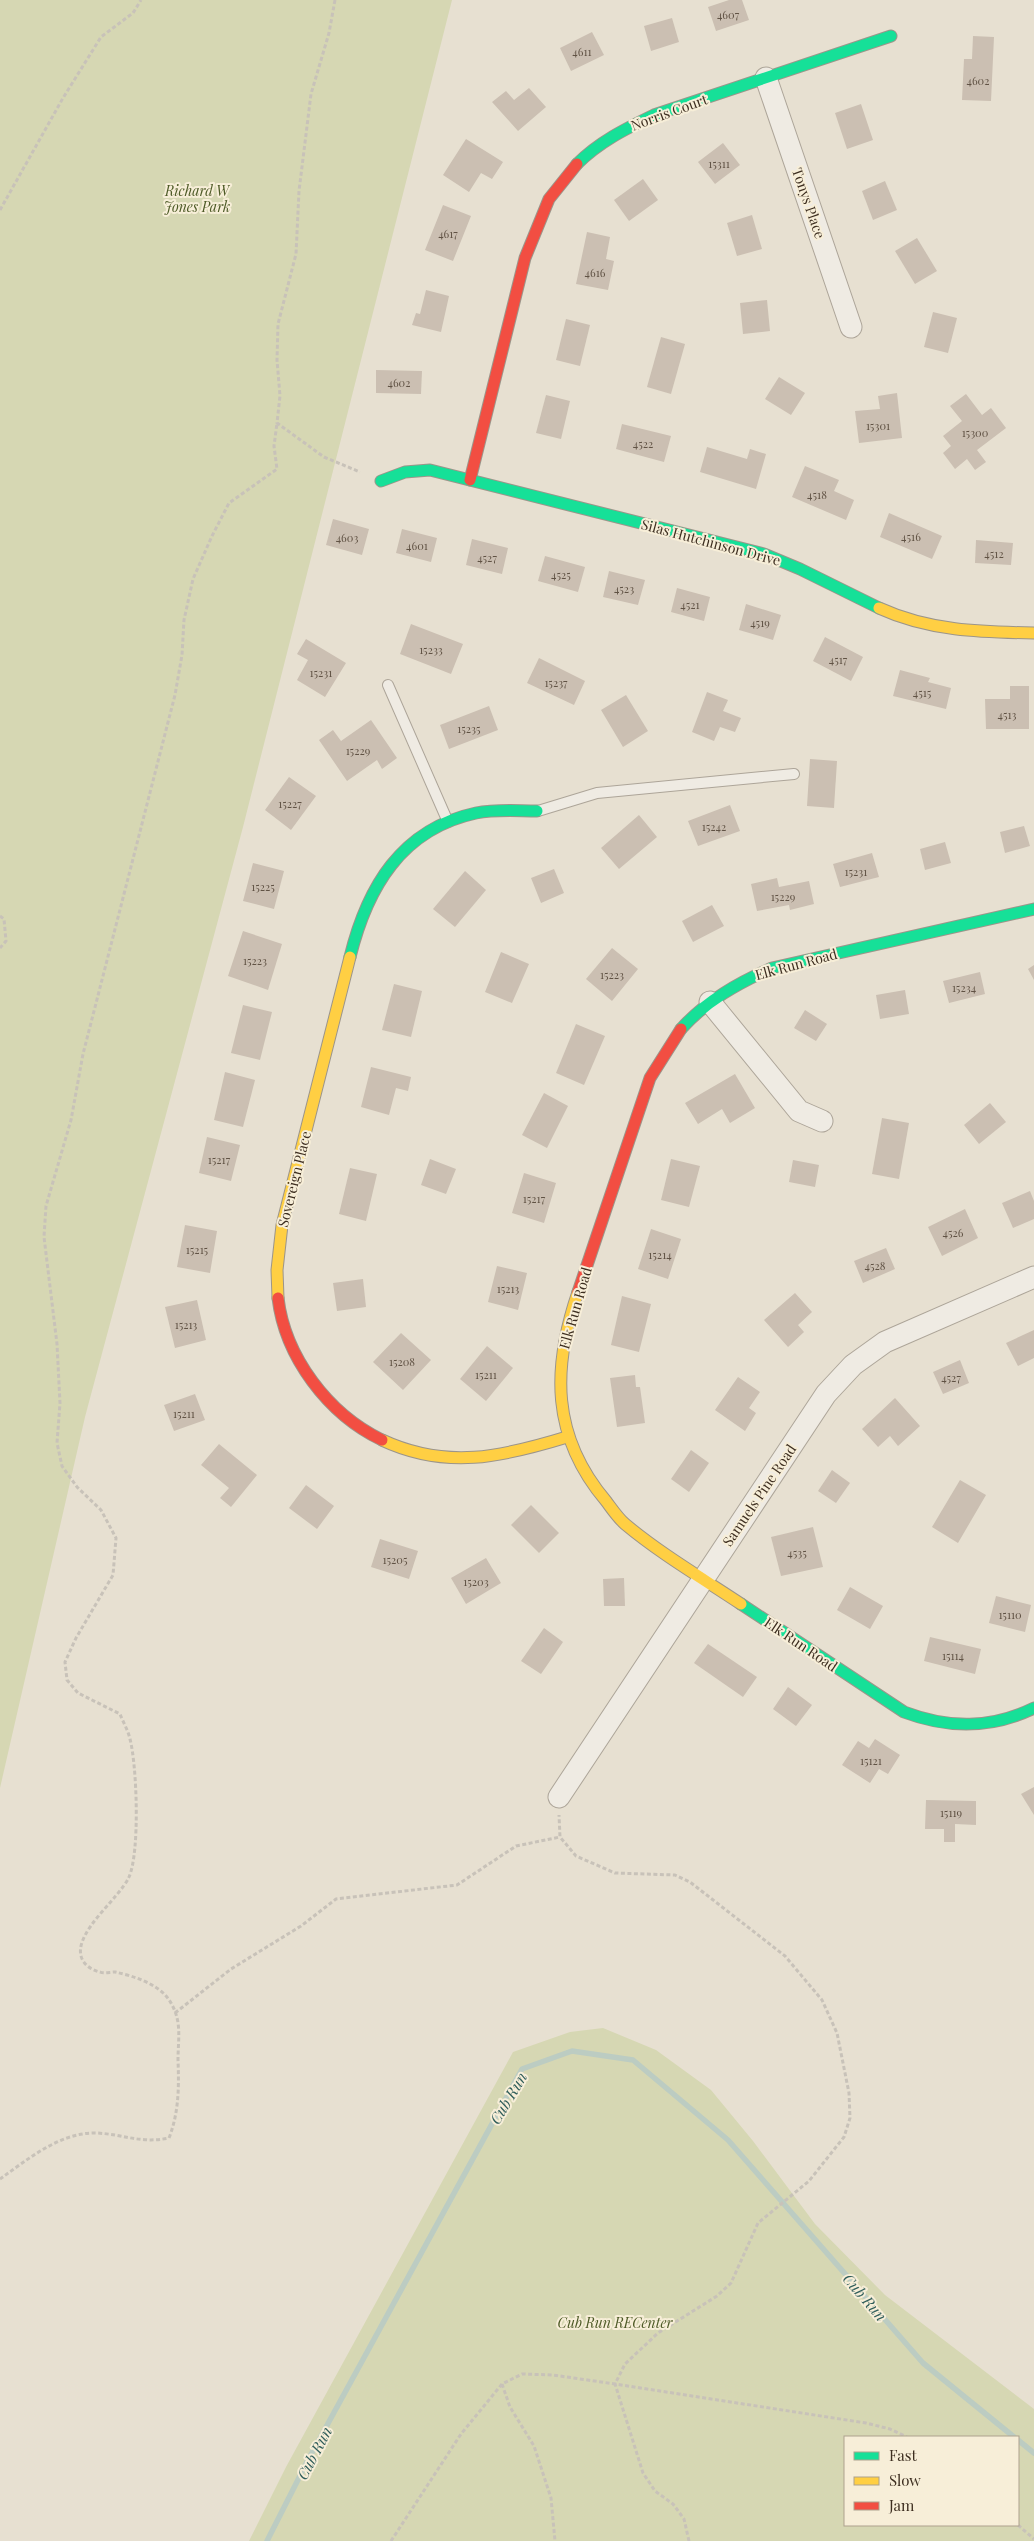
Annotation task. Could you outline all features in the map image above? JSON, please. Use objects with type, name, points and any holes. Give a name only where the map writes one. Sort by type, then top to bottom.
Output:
[{"type":"street","name":"Norris Court","points":[[470,480],[526,251],[548,201],[564,178],[594,148],[638,122],[892,36]]},
{"type":"street","name":"Tonys Place","points":[[766,78],[851,327]]},
{"type":"street","name":"Silas Hutchinson Drive","points":[[381,481],[394,474],[414,470],[430,470],[764,554],[793,564],[906,619],[937,628],[968,632],[1034,633]]},
{"type":"street","name":"Sovereign Place","points":[[537,811],[482,812],[430,830],[408,846],[390,864],[375,885],[363,909],[282,1225],[277,1262],[277,1285],[281,1315],[291,1344],[317,1389],[356,1426],[384,1442],[404,1450],[459,1459],[500,1455],[567,1437]]},
{"type":"street","name":"Elk Run Road","points":[[1034,909],[772,968],[739,982],[710,1002],[677,1034],[650,1078],[569,1318],[560,1368],[560,1392],[567,1437],[591,1484],[611,1511],[631,1529],[703,1579],[904,1712],[916,1718],[950,1726],[986,1725],[1000,1722],[1034,1708]]},
{"type":"street","points":[[710,1002],[799,1111],[822,1121]]},
{"type":"street","name":"Samuels Pine Road","points":[[559,1797],[826,1394],[853,1365],[877,1347],[902,1333],[1034,1277]]},
{"type":"lane","points":[[388,685],[448,823]]},
{"type":"lane","points":[[537,811],[597,793],[794,774]]},
{"type":"path","points":[[0,210],[63,98],[101,37],[133,13],[141,0]]},
{"type":"path","points":[[0,2179],[38,2152],[62,2140],[82,2135],[95,2133],[151,2142],[169,2138],[174,2125],[179,2094],[180,2028],[172,2003],[141,1979],[112,1972],[100,1973],[85,1965],[80,1954],[84,1934],[114,1900],[128,1878],[135,1862],[136,1801],[130,1739],[120,1714],[78,1692],[67,1680],[65,1662],[76,1638],[112,1575],[116,1538],[101,1510],[77,1487],[62,1466],[57,1443],[60,1403],[57,1344],[44,1237],[46,1206],[71,1120],[82,1054],[174,695],[182,655],[184,620],[193,579],[229,503],[277,470],[274,446],[280,396],[276,360],[278,324],[296,254],[299,191],[311,94],[330,32],[335,0]]},
{"type":"path","points":[[277,423],[324,457],[381,481]]},
{"type":"path","points":[[0,916],[4,919],[6,941],[0,948]]},
{"type":"path","points":[[559,1797],[560,1837],[576,1856],[615,1873],[675,1875],[690,1882],[785,1956],[822,2000],[836,2033],[847,2086],[850,2118],[844,2137],[809,2180],[758,2223],[731,2283],[717,2296],[658,2333],[625,2364],[615,2384],[643,2473],[655,2491],[673,2504],[684,2519],[689,2541]]},
{"type":"path","points":[[175,2013],[231,1969],[301,1926],[336,1899],[457,1885],[516,1846],[560,1837]]},
{"type":"path","points":[[391,2541],[461,2434],[487,2399],[502,2384],[522,2374],[553,2375],[866,2423],[890,2429],[905,2436]]},
{"type":"path","points":[[502,2384],[510,2407],[534,2446],[551,2498],[555,2541]]},
{"type":"path","points":[[1019,2526],[1034,2539]]},
{"type":"green space","name":"Richard W Jones Park","points":[[0,0],[452,0],[243,827],[85,1417],[0,1788]]},
{"type":"green space","name":"Cub Run RECenter","points":[[603,2028],[656,2050],[711,2090],[753,2141],[815,2224],[885,2295],[1034,2409],[1034,2541],[249,2541],[286,2467],[513,2052],[570,2032]]},
{"type":"building","points":[[729,0],[742,0],[749,20],[716,31],[708,7]]},
{"type":"building","points":[[672,18],[679,42],[651,51],[644,26]]},
{"type":"building","points":[[592,32],[604,55],[571,71],[560,48]]},
{"type":"building","points":[[973,36],[994,37],[991,101],[962,100],[964,59],[972,59]]},
{"type":"building","points":[[529,88],[546,107],[518,131],[492,102],[506,91],[514,100]]},
{"type":"building","points":[[861,104],[873,140],[847,149],[835,113]]},
{"type":"building","points":[[466,139],[503,162],[492,179],[481,173],[469,192],[443,175]]},
{"type":"building","points":[[723,143],[740,165],[715,184],[698,162]]},
{"type":"building","points":[[643,179],[658,200],[629,221],[614,200]]},
{"type":"building","points":[[885,181],[897,210],[873,220],[862,191]]},
{"type":"building","points":[[443,205],[471,216],[453,261],[425,250]]},
{"type":"building","points":[[752,215],[762,249],[737,256],[727,223]]},
{"type":"building","points":[[587,232],[610,237],[606,259],[614,261],[608,290],[576,284]]},
{"type":"building","points":[[917,238],[937,271],[915,284],[895,251]]},
{"type":"building","points":[[426,290],[449,296],[441,332],[412,325],[416,313],[420,314]]},
{"type":"building","points":[[767,300],[770,331],[743,334],[740,303]]},
{"type":"building","points":[[933,312],[957,318],[948,353],[924,347]]},
{"type":"building","points":[[566,319],[590,325],[580,366],[556,360]]},
{"type":"building","points":[[661,337],[685,344],[671,394],[647,387]]},
{"type":"building","points":[[376,370],[422,371],[421,394],[376,393]]},
{"type":"building","points":[[779,377],[805,393],[791,415],[765,399]]},
{"type":"building","points":[[897,393],[902,438],[859,443],[855,411],[880,409],[878,396]]},
{"type":"building","points":[[966,394],[982,415],[991,408],[1006,428],[977,450],[986,462],[975,470],[967,459],[955,469],[943,453],[951,446],[943,436],[962,421],[950,406]]},
{"type":"building","points":[[546,395],[570,401],[561,439],[536,433]]},
{"type":"building","points":[[622,424],[671,436],[664,462],[616,449]]},
{"type":"building","points":[[707,447],[747,459],[750,449],[766,454],[756,489],[700,472]]},
{"type":"building","points":[[805,466],[839,480],[834,491],[854,500],[846,520],[792,497]]},
{"type":"building","points":[[889,513],[942,536],[932,559],[880,537]]},
{"type":"building","points":[[333,519],[369,529],[362,555],[326,545]]},
{"type":"building","points":[[402,529],[437,538],[431,562],[396,553]]},
{"type":"building","points":[[472,539],[508,548],[502,574],[466,565]]},
{"type":"building","points":[[976,540],[1013,543],[1011,565],[975,563]]},
{"type":"building","points":[[545,556],[585,567],[578,592],[538,581]]},
{"type":"building","points":[[609,571],[645,580],[638,605],[603,597]]},
{"type":"building","points":[[677,588],[710,597],[704,621],[671,612]]},
{"type":"building","points":[[746,604],[781,615],[773,640],[739,630]]},
{"type":"building","points":[[411,624],[463,644],[451,674],[400,654]]},
{"type":"building","points":[[825,637],[863,657],[851,681],[813,661]]},
{"type":"building","points":[[306,639],[346,663],[325,697],[297,680],[308,660],[297,654]]},
{"type":"building","points":[[539,658],[585,681],[574,705],[527,683]]},
{"type":"building","points":[[900,670],[930,678],[928,682],[951,688],[946,709],[893,696]]},
{"type":"building","points":[[1010,686],[1029,686],[1029,729],[986,729],[985,699],[1010,699]]},
{"type":"building","points":[[707,692],[728,700],[723,711],[741,718],[735,732],[720,727],[714,741],[692,732]]},
{"type":"building","points":[[626,695],[648,731],[623,747],[601,710]]},
{"type":"building","points":[[489,706],[498,730],[449,749],[440,725]]},
{"type":"building","points":[[371,720],[397,758],[382,769],[377,760],[347,781],[319,740],[333,730],[341,741]]},
{"type":"building","points":[[810,759],[837,761],[834,808],[807,806]]},
{"type":"building","points":[[289,777],[316,796],[291,830],[265,810]]},
{"type":"building","points":[[730,805],[740,831],[698,846],[688,821]]},
{"type":"building","points":[[639,815],[657,837],[619,869],[601,848]]},
{"type":"building","points":[[1024,826],[1030,846],[1005,853],[1000,832]]},
{"type":"building","points":[[945,842],[951,863],[925,870],[920,849]]},
{"type":"building","points":[[872,853],[879,877],[840,887],[833,864]]},
{"type":"building","points":[[253,863],[284,871],[274,909],[243,901]]},
{"type":"building","points":[[554,869],[564,893],[541,903],[531,878]]},
{"type":"building","points":[[465,871],[486,890],[455,927],[433,909]]},
{"type":"building","points":[[777,878],[779,887],[809,881],[814,904],[790,910],[789,905],[757,911],[751,884]]},
{"type":"building","points":[[712,905],[724,926],[693,942],[682,921]]},
{"type":"building","points":[[243,931],[282,944],[268,990],[228,976]]},
{"type":"building","points":[[612,948],[638,969],[612,1001],[586,979]]},
{"type":"building","points":[[501,952],[529,964],[512,1003],[485,992]]},
{"type":"building","points":[[1034,965],[1034,980],[1028,969]]},
{"type":"building","points":[[980,972],[985,994],[949,1003],[943,981]]},
{"type":"building","points":[[394,984],[422,991],[411,1037],[382,1030]]},
{"type":"building","points":[[905,990],[909,1014],[880,1019],[876,995]]},
{"type":"building","points":[[243,1005],[272,1012],[260,1060],[231,1053]]},
{"type":"building","points":[[805,1010],[827,1024],[816,1041],[794,1028]]},
{"type":"building","points":[[576,1024],[605,1036],[584,1085],[556,1073]]},
{"type":"building","points":[[371,1067],[411,1077],[408,1091],[396,1088],[389,1115],[361,1107]]},
{"type":"building","points":[[225,1072],[255,1080],[243,1127],[214,1120]]},
{"type":"building","points":[[735,1074],[755,1108],[730,1123],[722,1109],[698,1124],[685,1103]]},
{"type":"building","points":[[544,1093],[568,1106],[547,1148],[522,1135]]},
{"type":"building","points":[[990,1103],[1006,1122],[979,1144],[964,1125]]},
{"type":"building","points":[[882,1118],[909,1123],[899,1179],[872,1174]]},
{"type":"building","points":[[207,1137],[240,1145],[231,1181],[199,1173]]},
{"type":"building","points":[[430,1159],[456,1169],[446,1194],[421,1185]]},
{"type":"building","points":[[671,1159],[700,1166],[689,1207],[661,1200]]},
{"type":"building","points":[[793,1160],[819,1165],[815,1187],[789,1182]]},
{"type":"building","points":[[350,1168],[377,1174],[366,1221],[339,1214]]},
{"type":"building","points":[[524,1173],[556,1183],[544,1223],[512,1213]]},
{"type":"building","points":[[1030,1191],[1034,1201],[1034,1219],[1013,1228],[1002,1203]]},
{"type":"building","points":[[965,1209],[978,1238],[942,1256],[928,1227]]},
{"type":"building","points":[[185,1225],[217,1231],[210,1273],[177,1267]]},
{"type":"building","points":[[651,1229],[681,1239],[668,1279],[638,1269]]},
{"type":"building","points":[[886,1248],[895,1269],[863,1283],[854,1261]]},
{"type":"building","points":[[497,1266],[527,1273],[518,1310],[488,1302]]},
{"type":"building","points":[[363,1279],[366,1307],[337,1311],[333,1283]]},
{"type":"building","points":[[795,1293],[812,1312],[798,1325],[804,1332],[788,1347],[764,1320]]},
{"type":"building","points":[[622,1296],[651,1304],[639,1352],[611,1345]]},
{"type":"building","points":[[197,1300],[206,1340],[175,1348],[165,1307]]},
{"type":"building","points":[[1034,1330],[1034,1358],[1018,1366],[1006,1343]]},
{"type":"building","points":[[401,1333],[431,1360],[403,1390],[373,1362]]},
{"type":"building","points":[[487,1346],[513,1368],[486,1401],[460,1379]]},
{"type":"building","points":[[960,1360],[969,1383],[943,1394],[933,1372]]},
{"type":"building","points":[[635,1375],[636,1387],[640,1387],[645,1423],[617,1427],[610,1378]]},
{"type":"building","points":[[738,1377],[760,1392],[749,1408],[756,1413],[745,1431],[715,1410]]},
{"type":"building","points":[[195,1394],[205,1420],[174,1431],[164,1405]]},
{"type":"building","points":[[895,1398],[920,1426],[898,1446],[890,1436],[878,1447],[862,1429]]},
{"type":"building","points":[[219,1444],[257,1475],[231,1507],[220,1498],[229,1488],[201,1465]]},
{"type":"building","points":[[691,1450],[709,1463],[689,1492],[671,1479]]},
{"type":"building","points":[[832,1470],[850,1483],[836,1503],[818,1491]]},
{"type":"building","points":[[960,1480],[986,1495],[958,1543],[932,1527]]},
{"type":"building","points":[[306,1485],[334,1506],[317,1529],[289,1508]]},
{"type":"building","points":[[531,1505],[559,1533],[539,1553],[511,1525]]},
{"type":"building","points":[[813,1527],[823,1567],[781,1576],[771,1537]]},
{"type":"building","points":[[380,1539],[418,1551],[409,1579],[371,1567]]},
{"type":"building","points":[[486,1558],[501,1583],[466,1604],[451,1578]]},
{"type":"building","points":[[624,1578],[625,1606],[604,1606],[603,1579]]},
{"type":"building","points":[[850,1587],[883,1606],[870,1629],[837,1610]]},
{"type":"building","points":[[996,1596],[1031,1605],[1025,1632],[989,1623]]},
{"type":"building","points":[[544,1628],[563,1642],[541,1674],[521,1661]]},
{"type":"building","points":[[930,1637],[981,1649],[975,1674],[924,1661]]},
{"type":"building","points":[[708,1644],[757,1677],[743,1697],[694,1663]]},
{"type":"building","points":[[788,1687],[812,1705],[796,1726],[773,1709]]},
{"type":"building","points":[[875,1739],[900,1755],[888,1774],[879,1769],[870,1783],[842,1765],[858,1741],[869,1748]]},
{"type":"building","points":[[1034,1787],[1034,1815],[1021,1794]]},
{"type":"building","points":[[926,1800],[976,1801],[976,1825],[955,1824],[955,1842],[944,1842],[944,1829],[925,1829]]},
{"type":"waterway","name":"Cub Run","points":[[267,2541],[308,2460],[522,2069],[572,2051],[633,2060],[728,2140],[923,2363],[1013,2436]]},
{"type":"waterway","name":"Cub Run","points":[[1019,2441],[1034,2453]]},
{"type":"traffic: fast","points":[[577,164],[603,143],[654,115],[891,36]]},
{"type":"traffic: fast","points":[[381,481],[405,472],[430,470],[764,554],[800,569],[879,608]]},
{"type":"traffic: fast","points":[[350,957],[366,908],[378,885],[391,865],[408,847],[427,833],[450,821],[476,813],[537,811]]},
{"type":"traffic: fast","points":[[681,1029],[712,1001],[747,980],[772,968],[1034,909]]},
{"type":"traffic: fast","points":[[741,1604],[904,1712],[937,1722],[970,1724],[1002,1720],[1034,1708]]},
{"type":"traffic: slow","points":[[879,608],[898,616],[936,626],[974,631],[1034,633]]},
{"type":"traffic: slow","points":[[278,1298],[277,1270],[282,1225],[350,957]]},
{"type":"traffic: slow","points":[[578,1292],[569,1320],[561,1374],[562,1401],[566,1426],[575,1452],[588,1476],[625,1524],[667,1556],[741,1604]]},
{"type":"traffic: slow","points":[[382,1440],[429,1455],[452,1458],[497,1455],[567,1437]]},
{"type":"traffic: jam","points":[[470,480],[525,258],[549,199],[577,164]]},
{"type":"traffic: jam","points":[[578,1292],[650,1078],[681,1029]]},
{"type":"traffic: jam","points":[[278,1298],[282,1320],[290,1341],[312,1381],[344,1415],[362,1429],[382,1440]]}]
